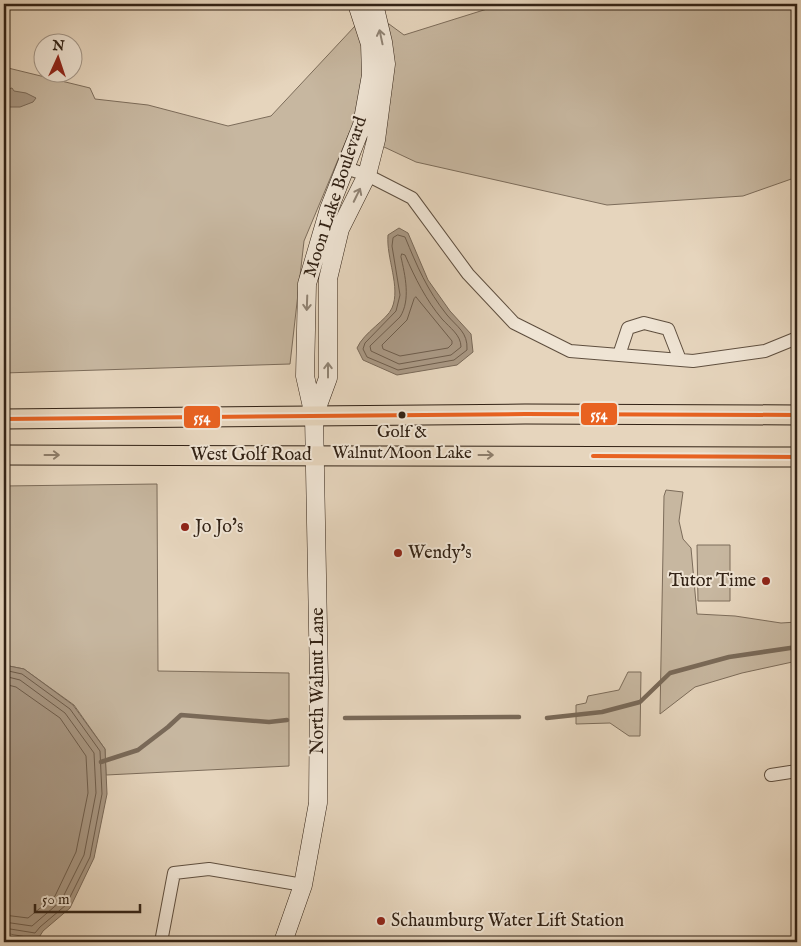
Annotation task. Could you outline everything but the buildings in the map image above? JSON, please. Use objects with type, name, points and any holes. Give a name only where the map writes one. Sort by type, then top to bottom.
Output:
[{"type":"main road","points":[[4,419],[524,414],[797,415]]},
{"type":"main road","name":"West Golf Road","points":[[4,454],[797,457]]},
{"type":"street","name":"Moon Lake Boulevard","points":[[314,416],[305,376],[307,284],[329,208],[362,125],[371,76],[370,44],[358,4]]},
{"type":"street","name":"Moon Lake Boulevard","points":[[314,416],[328,378],[328,280],[340,229],[367,175],[376,140],[386,64],[374,4]]},
{"type":"street","points":[[346,168],[367,175],[412,198],[468,274],[514,323],[570,351],[693,360],[765,352],[797,338]]},
{"type":"street","points":[[619,355],[628,328],[644,324],[668,329],[680,360]]},
{"type":"street","name":"North Walnut Lane","points":[[283,942],[303,885],[318,804],[319,681],[314,416]]},
{"type":"street","points":[[771,775],[797,771]]},
{"type":"street","points":[[161,942],[174,873],[209,869],[303,885]]},
{"type":"shaded area","points":[[503,4],[797,4],[797,177],[743,196],[607,205],[416,162],[350,131],[304,241],[290,364],[4,373],[4,67],[32,74],[32,82],[65,82],[90,88],[95,99],[148,105],[228,126],[271,116],[355,26],[389,24],[404,35]]},
{"type":"shaded area","points":[[157,484],[158,671],[289,673],[289,766],[106,775],[105,749],[74,705],[24,669],[4,665],[4,486]]},
{"type":"shaded area","points":[[666,490],[683,492],[679,521],[683,539],[691,548],[697,614],[735,616],[781,623],[797,622],[797,661],[742,673],[695,687],[660,714],[664,496]]},
{"type":"shaded area","points":[[697,545],[730,545],[730,601],[698,601]]},
{"type":"shaded area","points":[[628,672],[641,672],[640,736],[629,736],[610,723],[576,724],[576,705],[586,703],[588,696],[619,690]]},
{"type":"water","points":[[12,88],[14,91],[26,93],[36,98],[33,102],[20,107],[4,107],[4,90]]},
{"type":"water","points":[[399,228],[408,233],[428,280],[450,311],[471,334],[473,352],[457,365],[397,375],[363,360],[357,348],[360,342],[392,308],[395,291],[388,235]]},
{"type":"water","points":[[4,665],[24,669],[73,705],[105,749],[107,794],[94,858],[70,908],[43,931],[38,939],[4,933]]},
{"type":"waterway","points":[[547,718],[602,712],[640,702],[670,673],[729,657],[797,647]]},
{"type":"waterway","points":[[101,762],[138,750],[181,715],[269,722],[287,720]]},
{"type":"waterway","points":[[345,718],[519,717]]},
{"type":"transit line","name":"554","points":[[4,419],[525,414],[797,415]]},
{"type":"transit line","name":"554","points":[[593,456],[797,457]]},
{"type":"place","name":"Golf & Walnut/Moon Lake","points":[[402,415]]},
{"type":"place","name":"Jo Jo's","points":[[185,527]]},
{"type":"place","name":"Wendy's","points":[[398,553]]},
{"type":"place","name":"Tutor Time","points":[[766,581]]},
{"type":"place","name":"Schaumburg Water Lift Station","points":[[381,921]]}]
